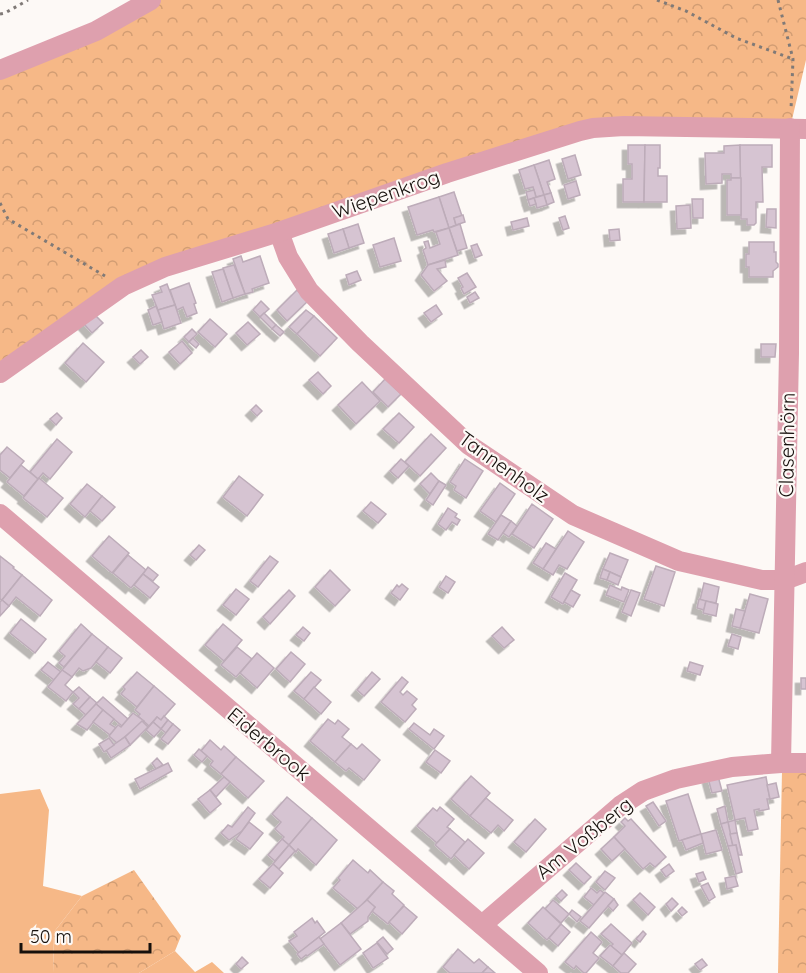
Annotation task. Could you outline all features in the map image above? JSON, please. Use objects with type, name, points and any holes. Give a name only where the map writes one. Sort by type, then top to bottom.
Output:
[{"type":"street","points":[[0,70],[96,31],[151,0]]},
{"type":"street","name":"Wiepenkrog","points":[[0,373],[123,286],[165,267],[279,232],[447,173],[586,130],[624,126],[798,129]]},
{"type":"street","name":"Clasenhörn","points":[[782,762],[789,353],[798,129]]},
{"type":"street","name":"Tannenholz","points":[[279,232],[288,257],[309,291],[360,344],[469,445],[573,515],[679,561],[762,580],[785,580],[806,572]]},
{"type":"street","name":"Eiderbrook","points":[[0,514],[538,973]]},
{"type":"street","name":"Am Voßberg","points":[[482,925],[620,806],[643,791],[676,779],[732,767],[782,762],[806,763]]},
{"type":"path","points":[[0,15],[28,0]]},
{"type":"path","points":[[657,0],[686,10],[736,38],[792,59]]},
{"type":"path","points":[[777,0],[792,59],[798,129]]},
{"type":"path","points":[[0,203],[8,219],[123,286]]},
{"type":"green space","points":[[138,0],[806,0],[806,60],[790,128],[624,126],[165,267],[0,369],[0,79]]},
{"type":"green space","points":[[782,771],[806,771],[806,973],[778,973]]},
{"type":"green space","points":[[40,789],[49,810],[43,886],[82,896],[54,932],[53,973],[0,973],[0,794]]},
{"type":"green space","points":[[134,870],[181,936],[175,951],[139,973],[53,973],[54,932],[82,896]]},
{"type":"green space","points":[[175,951],[195,972],[212,962],[224,973],[139,973]]},
{"type":"building","points":[[628,145],[645,145],[644,202],[623,202],[623,179],[632,179],[632,164],[628,164]]},
{"type":"building","points":[[645,145],[660,145],[658,176],[667,176],[667,202],[644,202]]},
{"type":"building","points":[[740,145],[741,178],[731,178],[731,174],[722,174],[722,183],[706,184],[705,153],[724,153],[724,146]]},
{"type":"building","points":[[740,145],[772,145],[772,167],[762,167],[763,202],[756,202],[756,223],[754,225],[747,225],[747,219],[741,219]]},
{"type":"building","points":[[575,155],[581,175],[568,179],[562,159]]},
{"type":"building","points":[[549,160],[555,179],[547,182],[551,193],[544,195],[534,165]]},
{"type":"building","points":[[534,165],[544,195],[536,197],[533,187],[525,189],[519,170]]},
{"type":"building","points":[[741,178],[741,215],[727,215],[727,180]]},
{"type":"building","points":[[576,181],[580,195],[568,199],[564,185]]},
{"type":"building","points":[[534,190],[536,197],[528,200],[526,192]]},
{"type":"building","points":[[454,192],[462,216],[454,218],[456,225],[449,228],[439,197]]},
{"type":"building","points":[[551,193],[554,202],[547,205],[544,195]]},
{"type":"building","points":[[544,195],[547,205],[537,208],[534,198]]},
{"type":"building","points":[[439,197],[449,228],[417,235],[408,207]]},
{"type":"building","points":[[534,198],[536,204],[530,206],[528,200]]},
{"type":"building","points":[[692,199],[703,199],[703,218],[693,218]]},
{"type":"building","points":[[690,205],[691,228],[677,229],[676,206]]},
{"type":"building","points":[[767,209],[776,209],[776,228],[766,227]]},
{"type":"building","points":[[463,215],[465,222],[456,225],[454,218]]},
{"type":"building","points":[[565,216],[569,228],[563,230],[559,218]]},
{"type":"building","points":[[527,218],[529,226],[513,230],[511,222]]},
{"type":"building","points":[[358,224],[364,243],[349,248],[343,229]]},
{"type":"building","points":[[460,224],[467,248],[457,251],[449,228]]},
{"type":"building","points":[[449,228],[458,255],[428,265],[423,250],[426,248],[424,242],[428,241],[430,248],[440,244],[436,232]]},
{"type":"building","points":[[343,229],[349,248],[334,253],[328,234]]},
{"type":"building","points":[[619,229],[620,240],[610,241],[609,230]]},
{"type":"building","points":[[394,238],[401,261],[380,267],[373,245]]},
{"type":"building","points":[[749,242],[774,242],[778,267],[773,271],[773,277],[749,277],[746,254],[749,254]]},
{"type":"building","points":[[477,244],[482,255],[475,258],[471,246]]},
{"type":"building","points":[[241,256],[243,262],[260,256],[269,283],[245,294],[233,259]]},
{"type":"building","points":[[445,260],[446,267],[437,269],[447,281],[434,291],[421,275],[428,265]]},
{"type":"building","points":[[234,265],[245,294],[233,298],[223,268]]},
{"type":"building","points":[[223,269],[233,298],[222,302],[212,272]]},
{"type":"building","points":[[357,271],[361,280],[349,285],[346,275]]},
{"type":"building","points":[[467,273],[476,287],[464,294],[458,278]]},
{"type":"building","points":[[189,283],[197,313],[187,317],[183,307],[177,310],[170,290]]},
{"type":"building","points":[[167,284],[175,305],[158,310],[152,295],[162,292],[160,287]]},
{"type":"building","points":[[297,290],[308,301],[287,321],[277,310]]},
{"type":"building","points":[[475,292],[479,298],[470,303],[467,297]]},
{"type":"building","points":[[261,301],[269,309],[260,317],[253,310]]},
{"type":"building","points":[[175,305],[181,323],[164,329],[158,310]]},
{"type":"building","points":[[436,305],[442,314],[431,322],[424,313]]},
{"type":"building","points":[[156,306],[162,322],[153,325],[148,310]]},
{"type":"building","points":[[306,310],[314,316],[297,334],[289,327]]},
{"type":"building","points":[[264,313],[276,325],[272,329],[260,317]]},
{"type":"building","points":[[94,314],[103,323],[92,333],[84,324]]},
{"type":"building","points":[[314,316],[337,338],[320,356],[297,334]]},
{"type":"building","points":[[210,319],[227,334],[215,347],[198,332]]},
{"type":"building","points":[[248,322],[260,334],[247,345],[236,333]]},
{"type":"building","points":[[276,325],[284,332],[280,336],[272,329]]},
{"type":"building","points":[[192,329],[197,334],[189,342],[184,337]]},
{"type":"building","points":[[193,338],[199,344],[196,348],[189,342]]},
{"type":"building","points":[[182,341],[192,353],[180,364],[169,352]]},
{"type":"building","points":[[83,343],[104,362],[86,382],[65,363]]},
{"type":"building","points":[[761,344],[776,344],[775,357],[761,357]]},
{"type":"building","points":[[141,350],[148,357],[140,364],[133,357]]},
{"type":"building","points":[[318,372],[331,386],[323,394],[309,380]]},
{"type":"building","points":[[385,379],[401,394],[388,407],[373,392]]},
{"type":"building","points":[[362,382],[380,401],[356,424],[338,405]]},
{"type":"building","points":[[256,405],[262,411],[257,416],[251,410]]},
{"type":"building","points":[[57,413],[62,418],[56,425],[50,419]]},
{"type":"building","points":[[399,413],[414,427],[399,443],[383,429]]},
{"type":"building","points":[[431,434],[446,448],[420,476],[405,462]]},
{"type":"building","points":[[57,439],[72,452],[50,479],[43,473],[38,479],[30,472]]},
{"type":"building","points":[[7,447],[24,461],[10,478],[0,470],[0,455]]},
{"type":"building","points":[[401,459],[409,466],[398,478],[390,471]]},
{"type":"building","points":[[465,459],[483,471],[466,498],[454,490],[456,486],[450,482]]},
{"type":"building","points":[[21,465],[38,479],[24,496],[7,482]]},
{"type":"building","points":[[431,473],[439,481],[430,494],[420,484]]},
{"type":"building","points":[[239,476],[263,495],[247,516],[223,497]]},
{"type":"building","points":[[39,478],[63,498],[47,517],[23,498]]},
{"type":"building","points":[[439,481],[446,485],[433,505],[426,500]]},
{"type":"building","points":[[500,483],[515,494],[496,522],[480,511]]},
{"type":"building","points":[[87,484],[102,496],[85,517],[70,504]]},
{"type":"building","points":[[102,496],[115,507],[102,521],[90,511]]},
{"type":"building","points":[[371,502],[386,514],[378,523],[363,511]]},
{"type":"building","points":[[532,504],[553,519],[534,548],[512,534]]},
{"type":"building","points":[[448,508],[457,514],[455,517],[460,520],[457,525],[452,522],[446,530],[438,524]]},
{"type":"building","points":[[501,515],[511,521],[498,540],[488,534]]},
{"type":"building","points":[[511,521],[517,526],[509,537],[503,533]]},
{"type":"building","points":[[568,531],[584,542],[567,569],[559,565],[553,575],[543,569]]},
{"type":"building","points":[[109,536],[129,553],[112,573],[92,556]]},
{"type":"building","points":[[546,543],[556,549],[543,569],[533,563]]},
{"type":"building","points":[[199,545],[205,550],[196,560],[190,555]]},
{"type":"building","points":[[610,553],[628,560],[621,577],[603,569]]},
{"type":"building","points":[[128,555],[146,570],[131,588],[113,573]]},
{"type":"building","points":[[0,556],[22,575],[2,600],[0,599]]},
{"type":"building","points":[[270,556],[278,562],[258,587],[250,581]]},
{"type":"building","points":[[656,566],[675,572],[664,606],[644,599]]},
{"type":"building","points":[[148,567],[158,575],[153,581],[143,574]]},
{"type":"building","points":[[603,569],[610,572],[607,580],[600,578]]},
{"type":"building","points":[[330,570],[350,590],[335,606],[315,587]]},
{"type":"building","points":[[610,572],[621,577],[618,585],[607,580]]},
{"type":"building","points":[[565,573],[577,580],[563,604],[551,597]]},
{"type":"building","points":[[143,574],[159,587],[150,598],[134,585]]},
{"type":"building","points":[[22,575],[52,600],[40,616],[16,597],[9,606],[2,600]]},
{"type":"building","points":[[446,576],[455,582],[448,593],[439,587]]},
{"type":"building","points":[[704,583],[719,587],[716,603],[700,600]]},
{"type":"building","points":[[402,584],[408,589],[400,600],[391,593],[397,585],[399,587]]},
{"type":"building","points":[[610,585],[621,590],[622,587],[629,590],[624,602],[606,595]]},
{"type":"building","points":[[236,589],[249,599],[236,615],[223,605]]},
{"type":"building","points":[[289,590],[295,596],[270,624],[263,617]]},
{"type":"building","points":[[571,590],[580,595],[573,607],[564,602]]},
{"type":"building","points":[[631,590],[640,593],[631,616],[622,612]]},
{"type":"building","points":[[750,594],[768,599],[759,633],[740,628]]},
{"type":"building","points":[[699,599],[706,601],[704,610],[697,608]]},
{"type":"building","points":[[2,600],[9,606],[0,616],[0,602]]},
{"type":"building","points":[[706,601],[718,604],[716,616],[703,613]]},
{"type":"building","points":[[736,609],[745,611],[740,628],[732,626]]},
{"type":"building","points":[[21,619],[46,639],[35,653],[10,633]]},
{"type":"building","points":[[81,624],[92,634],[64,667],[59,663],[65,656],[59,651]]},
{"type":"building","points":[[223,624],[242,640],[224,661],[205,645]]},
{"type":"building","points":[[303,627],[310,633],[304,641],[296,635]]},
{"type":"building","points":[[502,627],[514,640],[504,648],[492,636]]},
{"type":"building","points":[[92,634],[108,647],[91,668],[83,671],[79,668],[72,677],[62,670]]},
{"type":"building","points":[[732,634],[741,637],[738,649],[728,646]]},
{"type":"building","points":[[108,647],[122,658],[110,673],[96,662]]},
{"type":"building","points":[[237,647],[252,659],[236,677],[221,665]]},
{"type":"building","points":[[291,652],[305,664],[290,682],[276,669]]},
{"type":"building","points":[[257,653],[274,668],[257,688],[240,673]]},
{"type":"building","points":[[48,662],[61,672],[54,680],[41,670]]},
{"type":"building","points":[[690,662],[703,666],[700,675],[687,671]]},
{"type":"building","points":[[62,670],[72,677],[65,685],[73,692],[66,701],[48,687]]},
{"type":"building","points":[[137,672],[154,686],[137,707],[121,694],[125,689],[123,687]]},
{"type":"building","points":[[311,672],[321,680],[304,699],[294,691]]},
{"type":"building","points":[[372,672],[380,679],[364,696],[357,690]]},
{"type":"building","points":[[402,677],[408,682],[400,692],[403,695],[407,691],[417,699],[412,705],[416,709],[405,722],[381,702]]},
{"type":"building","points":[[801,678],[806,678],[806,689],[801,689]]},
{"type":"building","points":[[154,686],[175,704],[161,720],[157,717],[149,726],[135,710]]},
{"type":"building","points":[[79,687],[90,697],[79,709],[73,704],[79,698],[73,692]]},
{"type":"building","points":[[314,687],[331,702],[321,714],[304,699]]},
{"type":"building","points":[[90,697],[97,703],[86,715],[79,709]]},
{"type":"building","points":[[103,697],[128,719],[122,726],[96,704]]},
{"type":"building","points":[[96,704],[103,710],[87,730],[77,724]]},
{"type":"building","points":[[103,710],[114,719],[110,724],[116,728],[110,735],[93,722]]},
{"type":"building","points":[[133,713],[144,721],[117,743],[109,736],[118,725],[121,727]]},
{"type":"building","points":[[164,716],[168,720],[161,729],[153,722],[157,717],[161,720]]},
{"type":"building","points":[[328,719],[335,724],[338,720],[349,729],[342,737],[351,744],[335,762],[310,741]]},
{"type":"building","points":[[168,720],[173,724],[166,733],[161,729]]},
{"type":"building","points":[[142,721],[148,727],[130,745],[125,737]]},
{"type":"building","points":[[153,722],[161,729],[154,737],[146,730]]},
{"type":"building","points":[[414,723],[430,735],[434,729],[444,736],[434,749],[409,729]]},
{"type":"building","points":[[173,724],[180,730],[168,744],[161,739]]},
{"type":"building","points":[[125,737],[130,745],[111,758],[106,750]]},
{"type":"building","points":[[109,738],[114,745],[104,752],[99,744]]},
{"type":"building","points":[[210,740],[221,750],[224,746],[236,757],[221,774],[210,765],[213,761],[201,751]]},
{"type":"building","points":[[351,744],[357,749],[362,744],[380,760],[364,780],[349,768],[346,771],[335,762]]},
{"type":"building","points":[[199,749],[207,756],[202,762],[194,755]]},
{"type":"building","points":[[435,750],[450,761],[441,773],[426,762]]},
{"type":"building","points":[[236,757],[264,781],[248,798],[221,774]]},
{"type":"building","points":[[157,758],[163,765],[156,769],[152,763]]},
{"type":"building","points":[[168,763],[172,771],[140,789],[135,779]]},
{"type":"building","points":[[471,776],[490,793],[470,816],[451,799]]},
{"type":"building","points":[[718,776],[722,791],[712,793],[708,778]]},
{"type":"building","points":[[224,777],[230,782],[216,797],[210,790]]},
{"type":"building","points":[[766,777],[770,799],[767,799],[769,809],[754,810],[758,829],[748,831],[745,818],[735,820],[727,785]]},
{"type":"building","points":[[776,783],[779,797],[770,799],[767,785]]},
{"type":"building","points":[[210,790],[221,804],[210,813],[198,799]]},
{"type":"building","points":[[688,794],[701,834],[679,841],[666,801]]},
{"type":"building","points":[[287,797],[312,818],[289,845],[275,829],[281,822],[272,814]]},
{"type":"building","points":[[486,798],[513,820],[504,831],[498,825],[491,833],[470,816]]},
{"type":"building","points":[[653,802],[666,821],[659,826],[646,806]]},
{"type":"building","points":[[725,806],[728,822],[721,824],[717,809]]},
{"type":"building","points":[[248,807],[255,813],[242,831],[229,840],[221,833],[228,825],[232,827]]},
{"type":"building","points":[[440,807],[454,819],[447,827],[450,829],[437,843],[417,826],[433,808],[437,811]]},
{"type":"building","points":[[312,818],[337,840],[316,865],[298,849],[296,852],[289,845]]},
{"type":"building","points":[[625,818],[628,821],[631,819],[666,857],[655,867],[650,863],[643,869],[614,837],[625,826],[621,822]]},
{"type":"building","points":[[535,819],[546,829],[526,852],[514,842]]},
{"type":"building","points":[[735,820],[737,833],[730,834],[728,822]]},
{"type":"building","points":[[249,822],[263,833],[250,849],[236,839]]},
{"type":"building","points":[[728,822],[733,846],[728,846],[721,824]]},
{"type":"building","points":[[450,829],[465,842],[451,859],[435,845]]},
{"type":"building","points":[[716,830],[722,850],[706,854],[701,834]]},
{"type":"building","points":[[737,833],[742,855],[738,855],[730,834]]},
{"type":"building","points":[[701,834],[703,843],[686,850],[682,840]]},
{"type":"building","points":[[614,837],[625,849],[612,861],[601,849]]},
{"type":"building","points":[[282,839],[289,845],[275,861],[268,855]]},
{"type":"building","points":[[468,839],[484,853],[469,869],[454,855]]},
{"type":"building","points":[[289,845],[295,851],[279,869],[273,864]]},
{"type":"building","points":[[736,845],[742,872],[736,874],[728,846]]},
{"type":"building","points":[[353,860],[368,873],[370,870],[383,882],[358,909],[333,888]]},
{"type":"building","points":[[576,863],[591,877],[584,884],[569,870]]},
{"type":"building","points":[[273,864],[283,873],[270,888],[259,879]]},
{"type":"building","points":[[669,864],[674,871],[666,877],[661,870]]},
{"type":"building","points":[[605,871],[615,878],[605,890],[596,882]]},
{"type":"building","points":[[703,872],[706,879],[699,882],[696,874]]},
{"type":"building","points":[[735,876],[738,886],[727,889],[725,878]]},
{"type":"building","points":[[383,882],[394,891],[392,894],[404,905],[388,924],[372,911],[375,907],[367,900]]},
{"type":"building","points":[[708,883],[715,897],[709,901],[701,886]]},
{"type":"building","points":[[591,888],[597,893],[600,890],[604,893],[594,905],[584,897]]},
{"type":"building","points":[[562,890],[567,895],[561,901],[556,896]]},
{"type":"building","points":[[605,892],[614,899],[589,928],[580,921]]},
{"type":"building","points":[[640,893],[655,907],[648,915],[633,900]]},
{"type":"building","points":[[672,898],[678,904],[671,911],[666,904]]},
{"type":"building","points":[[614,899],[618,905],[613,911],[608,906]]},
{"type":"building","points":[[367,900],[375,907],[368,921],[350,934],[341,923]]},
{"type":"building","points":[[553,900],[569,914],[561,923],[545,909]]},
{"type":"building","points":[[404,906],[417,917],[402,934],[389,922]]},
{"type":"building","points":[[543,907],[561,924],[547,940],[528,923]]},
{"type":"building","points":[[682,907],[687,912],[682,916],[678,911]]},
{"type":"building","points":[[572,910],[581,917],[577,922],[569,914]]},
{"type":"building","points":[[312,918],[325,932],[299,953],[289,941],[297,936],[294,932]]},
{"type":"building","points":[[341,923],[361,949],[340,965],[320,939]]},
{"type":"building","points":[[561,924],[570,932],[558,946],[549,938]]},
{"type":"building","points":[[611,924],[632,943],[622,955],[601,934]]},
{"type":"building","points":[[643,931],[646,934],[640,942],[636,939]]},
{"type":"building","points":[[591,932],[602,942],[593,953],[599,958],[584,973],[576,966],[574,969],[565,962]]},
{"type":"building","points":[[319,937],[324,944],[301,959],[297,954]]},
{"type":"building","points":[[383,937],[393,949],[387,954],[377,942]]},
{"type":"building","points":[[377,943],[388,958],[373,968],[363,953]]},
{"type":"building","points":[[610,945],[622,955],[613,966],[600,956]]},
{"type":"building","points":[[458,949],[474,963],[479,959],[488,967],[482,973],[450,973],[443,967]]},
{"type":"building","points":[[624,953],[636,964],[628,973],[621,973],[613,966]]},
{"type":"building","points":[[242,957],[248,963],[241,969],[236,964]]},
{"type":"building","points":[[702,959],[707,965],[700,970],[695,964]]},
{"type":"building","points":[[488,967],[495,973],[482,973]]}]
